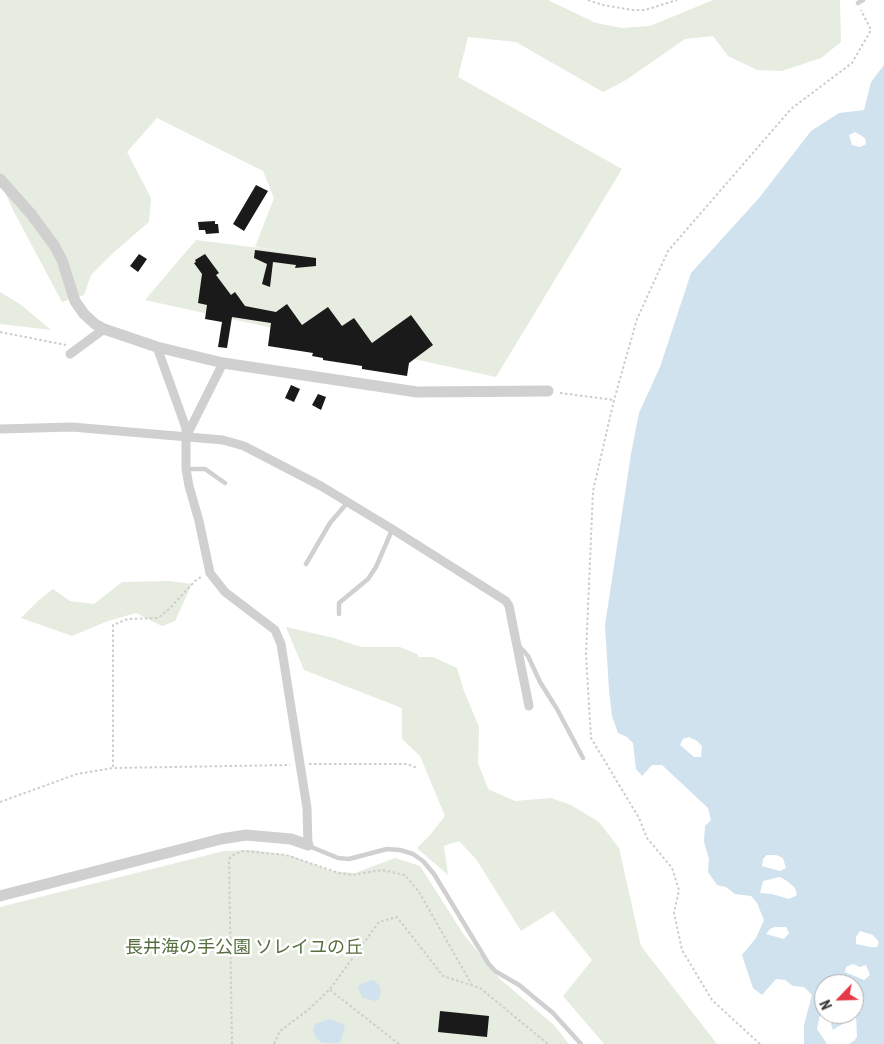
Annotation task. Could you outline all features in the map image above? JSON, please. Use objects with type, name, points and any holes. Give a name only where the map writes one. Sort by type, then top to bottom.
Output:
[{"type":"street","points":[[0,179],[31,214],[54,245],[62,260],[75,300],[84,314],[104,329],[157,347],[222,363],[417,392],[548,391]]},
{"type":"street","points":[[0,192],[13,194]]},
{"type":"street","points":[[70,354],[104,329]]},
{"type":"street","points":[[0,896],[237,836],[291,839],[308,845],[307,808],[301,764],[280,644],[275,630],[225,592],[210,572],[186,469],[186,428],[157,347]]},
{"type":"street","points":[[187,435],[222,363]]},
{"type":"street","points":[[0,429],[72,427],[187,435],[223,440],[244,446],[348,502],[506,601],[509,606],[529,706]]},
{"type":"lane","points":[[858,4],[863,0]]},
{"type":"lane","points":[[186,469],[205,469],[225,483]]},
{"type":"lane","points":[[306,564],[330,523],[348,502]]},
{"type":"lane","points":[[339,614],[339,603],[368,579],[376,567],[392,529]]},
{"type":"lane","points":[[517,644],[528,656],[540,682],[558,709],[583,758]]},
{"type":"lane","points":[[308,845],[338,858],[349,859],[387,849],[406,852],[423,861],[434,874],[488,963],[495,971],[519,985],[553,1013],[565,1024],[581,1044]]},
{"type":"path","points":[[588,0],[632,10],[645,10],[676,0]]},
{"type":"path","points":[[760,1044],[712,1000],[682,950],[674,913],[679,890],[672,868],[647,838],[639,818],[591,738],[586,654],[593,492],[614,400],[637,319],[668,251],[791,109],[852,63],[871,30],[858,4]]},
{"type":"path","points":[[0,332],[56,344],[80,346]]},
{"type":"path","points":[[548,391],[614,400]]},
{"type":"path","points":[[113,768],[113,625],[128,619],[158,618],[195,581],[210,572]]},
{"type":"path","points":[[0,802],[77,774],[113,768],[407,764],[417,768]]},
{"type":"path","points":[[232,1044],[229,859],[243,851],[286,855],[339,873],[352,875],[382,870],[405,875],[419,892],[472,985]]},
{"type":"path","points":[[274,1044],[280,1031],[308,1010],[330,989],[379,922],[397,918],[443,976],[480,988],[548,1044]]},
{"type":"path","points":[[330,989],[399,1044]]},
{"type":"green space","points":[[0,0],[548,0],[596,23],[622,28],[650,26],[713,0],[840,0],[841,42],[821,58],[782,71],[757,70],[728,56],[713,36],[685,39],[626,80],[603,92],[516,42],[468,37],[458,77],[622,169],[496,377],[145,300],[196,240],[298,253],[255,247],[274,198],[263,171],[157,118],[127,152],[151,198],[149,222],[91,275],[84,295],[62,302],[0,182]]},
{"type":"green space","points":[[0,292],[20,304],[51,330],[0,324]]},
{"type":"green space","points":[[170,581],[192,584],[175,621],[162,626],[136,613],[108,621],[72,636],[21,618],[53,589],[70,601],[94,604],[122,582]]},
{"type":"green space","points":[[286,627],[334,638],[361,647],[400,647],[417,654],[419,657],[433,657],[457,668],[479,727],[478,763],[488,789],[515,801],[551,798],[571,805],[599,822],[619,848],[641,946],[717,1044],[604,1044],[563,996],[592,960],[553,911],[521,931],[476,859],[459,841],[444,846],[448,875],[417,848],[445,816],[420,756],[402,739],[402,708],[304,670]]},
{"type":"green space","name":"長井海の手公園 ソレイユの丘","points":[[253,850],[293,856],[330,871],[355,873],[395,858],[420,866],[464,935],[500,979],[554,1025],[569,1044],[0,1044],[0,907],[224,851]]},
{"type":"water","points":[[884,65],[884,1044],[849,1044],[857,1037],[856,1024],[864,1024],[864,980],[870,975],[866,965],[860,967],[853,964],[846,967],[845,972],[850,974],[814,974],[814,1024],[818,1024],[817,1029],[827,1044],[804,1044],[804,1025],[812,995],[804,987],[793,986],[785,980],[776,979],[762,995],[753,988],[742,955],[756,938],[764,920],[757,903],[751,896],[735,894],[726,887],[717,885],[708,872],[709,859],[704,842],[705,826],[711,820],[708,808],[662,765],[652,765],[642,776],[636,769],[633,743],[627,737],[618,733],[612,716],[605,625],[639,413],[660,367],[691,273],[759,198],[811,131],[839,113],[864,110],[871,82]],"holes":[[[855,132],[865,138],[866,144],[860,147],[852,145],[849,135]],[[689,737],[697,741],[702,746],[701,757],[694,757],[680,745],[683,739]],[[767,855],[776,855],[783,858],[786,868],[780,871],[762,866],[763,859]],[[780,877],[795,888],[797,895],[789,899],[760,893],[763,881]],[[786,927],[789,933],[784,939],[766,934],[770,929]],[[860,931],[873,935],[879,942],[877,947],[856,944],[856,937]]]},
{"type":"water","points":[[374,980],[379,985],[381,992],[379,999],[374,1001],[362,997],[358,987],[360,984]]},
{"type":"water","points":[[329,1019],[345,1025],[339,1043],[323,1043],[315,1035],[313,1030],[315,1024]]},
{"type":"water","points":[[831,1024],[842,1024],[833,1030]]},
{"type":"building","points":[[256,185],[268,191],[244,231],[233,224]]},
{"type":"building","points":[[215,221],[215,224],[218,224],[219,233],[206,234],[205,230],[199,230],[198,222]]},
{"type":"building","points":[[255,250],[316,258],[316,266],[295,268],[296,265],[273,262],[270,287],[262,284],[267,264],[254,258]]},
{"type":"building","points":[[139,254],[147,259],[138,272],[130,266]]},
{"type":"building","points":[[205,254],[219,273],[216,275],[231,295],[235,292],[245,306],[276,312],[287,304],[302,325],[328,307],[342,326],[354,318],[372,343],[411,315],[433,345],[409,363],[407,376],[362,369],[362,366],[323,360],[323,358],[312,356],[313,353],[268,346],[271,323],[232,317],[227,348],[218,347],[222,322],[205,319],[207,305],[198,303],[202,274],[194,263],[196,262],[195,260]]},
{"type":"building","points":[[291,385],[300,389],[294,402],[285,398]]},
{"type":"building","points":[[318,394],[326,397],[321,410],[312,405]]},
{"type":"building","points":[[440,1011],[489,1016],[487,1037],[438,1032]]}]
